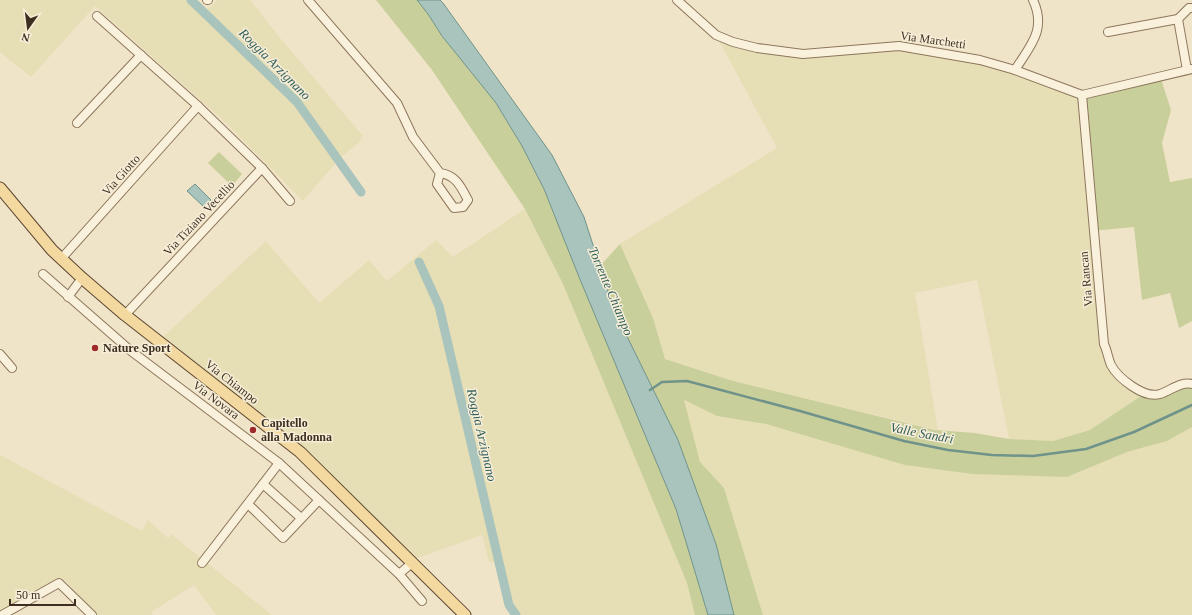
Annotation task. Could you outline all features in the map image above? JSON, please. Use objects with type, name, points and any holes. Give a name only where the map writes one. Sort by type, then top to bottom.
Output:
[{"type":"main road","name":"Via Chiampo","points":[[0,188],[61,259],[125,315],[300,452],[465,615]]},
{"type":"street","points":[[308,0],[398,103],[413,137],[440,173]]},
{"type":"street","name":"Via Marchetti","points":[[678,0],[716,35],[732,42],[757,48],[803,54],[899,46],[980,60],[1015,70],[1082,95]]},
{"type":"street","points":[[1015,70],[1036,36],[1039,21],[1033,0]]},
{"type":"street","points":[[1108,32],[1178,19],[1190,8],[1192,8]]},
{"type":"street","points":[[97,16],[198,106],[262,168],[290,201]]},
{"type":"street","points":[[1082,95],[1189,70],[1178,19]]},
{"type":"street","points":[[77,123],[141,55]]},
{"type":"street","name":"Via Rancan","points":[[1082,95],[1104,344],[1111,364],[1121,377],[1146,394],[1158,395],[1185,383],[1192,384]]},
{"type":"street","name":"Via Giotto","points":[[61,259],[198,106]]},
{"type":"street","name":"Via Tiziano Vecellio","points":[[125,315],[262,168]]},
{"type":"street","name":"Via Novara","points":[[43,274],[131,351],[279,463],[398,574],[422,601]]},
{"type":"street","points":[[68,297],[82,278]]},
{"type":"street","points":[[0,354],[12,368]]},
{"type":"street","points":[[202,563],[279,463]]},
{"type":"street","points":[[263,484],[301,518]]},
{"type":"street","points":[[248,504],[283,538],[319,500]]},
{"type":"street","points":[[398,574],[412,563]]},
{"type":"street","points":[[2,615],[58,583],[92,615]]},
{"type":"shaded area","points":[[0,0],[196,0],[207,9],[218,0],[250,0],[363,136],[360,139],[361,141],[340,158],[303,201],[225,122],[95,6],[31,77],[0,52]]},
{"type":"shaded area","points":[[716,35],[781,53],[893,48],[1011,69],[1080,92],[1101,343],[1105,360],[1114,372],[1147,392],[1090,430],[1053,441],[1009,439],[977,280],[915,293],[938,430],[733,381],[665,359],[653,318],[620,244],[777,148]]},
{"type":"shaded area","points":[[525,209],[563,284],[687,583],[695,615],[518,615],[509,607],[501,562],[489,562],[482,535],[415,559],[161,339],[266,241],[319,303],[369,260],[387,281],[436,240],[453,257]]},
{"type":"shaded area","points":[[683,400],[717,416],[766,424],[826,441],[1067,477],[1127,452],[1167,441],[1192,427],[1192,615],[763,615],[724,488],[700,462]]},
{"type":"shaded area","points":[[0,455],[142,531],[148,520],[168,538],[171,534],[272,615],[216,615],[194,585],[151,612],[153,615],[95,615],[66,581],[4,615],[0,615]]},
{"type":"green space","points":[[376,0],[417,0],[442,36],[496,103],[522,146],[544,189],[579,277],[676,509],[708,615],[695,615],[687,583],[563,284],[525,209],[432,70]]},
{"type":"green space","points":[[1160,76],[1171,110],[1162,143],[1170,182],[1192,178],[1192,321],[1179,328],[1170,293],[1142,300],[1134,227],[1092,231],[1080,92]]},
{"type":"green space","points":[[219,152],[242,174],[232,186],[208,163]]},
{"type":"green space","points":[[620,244],[653,318],[665,359],[733,381],[935,430],[975,433],[1009,439],[1053,441],[1090,430],[1147,392],[1156,393],[1181,386],[1192,388],[1192,427],[1167,441],[1127,452],[1067,477],[973,474],[905,465],[766,424],[717,416],[684,400],[700,462],[724,488],[763,615],[734,615],[716,544],[678,440],[614,310],[600,266]]},
{"type":"water","points":[[417,0],[440,0],[443,3],[552,155],[584,217],[614,310],[678,440],[716,544],[734,615],[708,615],[676,509],[579,277],[544,189],[522,146],[496,103],[442,36]]},
{"type":"water","points":[[195,184],[211,200],[204,207],[187,191]]},
{"type":"waterway","name":"Roggia Arzignano","points":[[191,0],[297,102],[361,192]]},
{"type":"waterway","name":"Roggia Arzignano","points":[[419,262],[439,306],[509,605],[516,615]]},
{"type":"waterway","name":"Valle Sandri","points":[[650,390],[662,382],[687,381],[904,441],[948,450],[992,455],[1033,456],[1086,449],[1134,432],[1192,405]]},
{"type":"place","name":"Nature Sport","points":[[95,348]]},
{"type":"place","name":"Capitello alla Madonna","points":[[253,430]]},
{"type":"water label","name":"Torrente Chiampo","points":[[611,291]]}]
